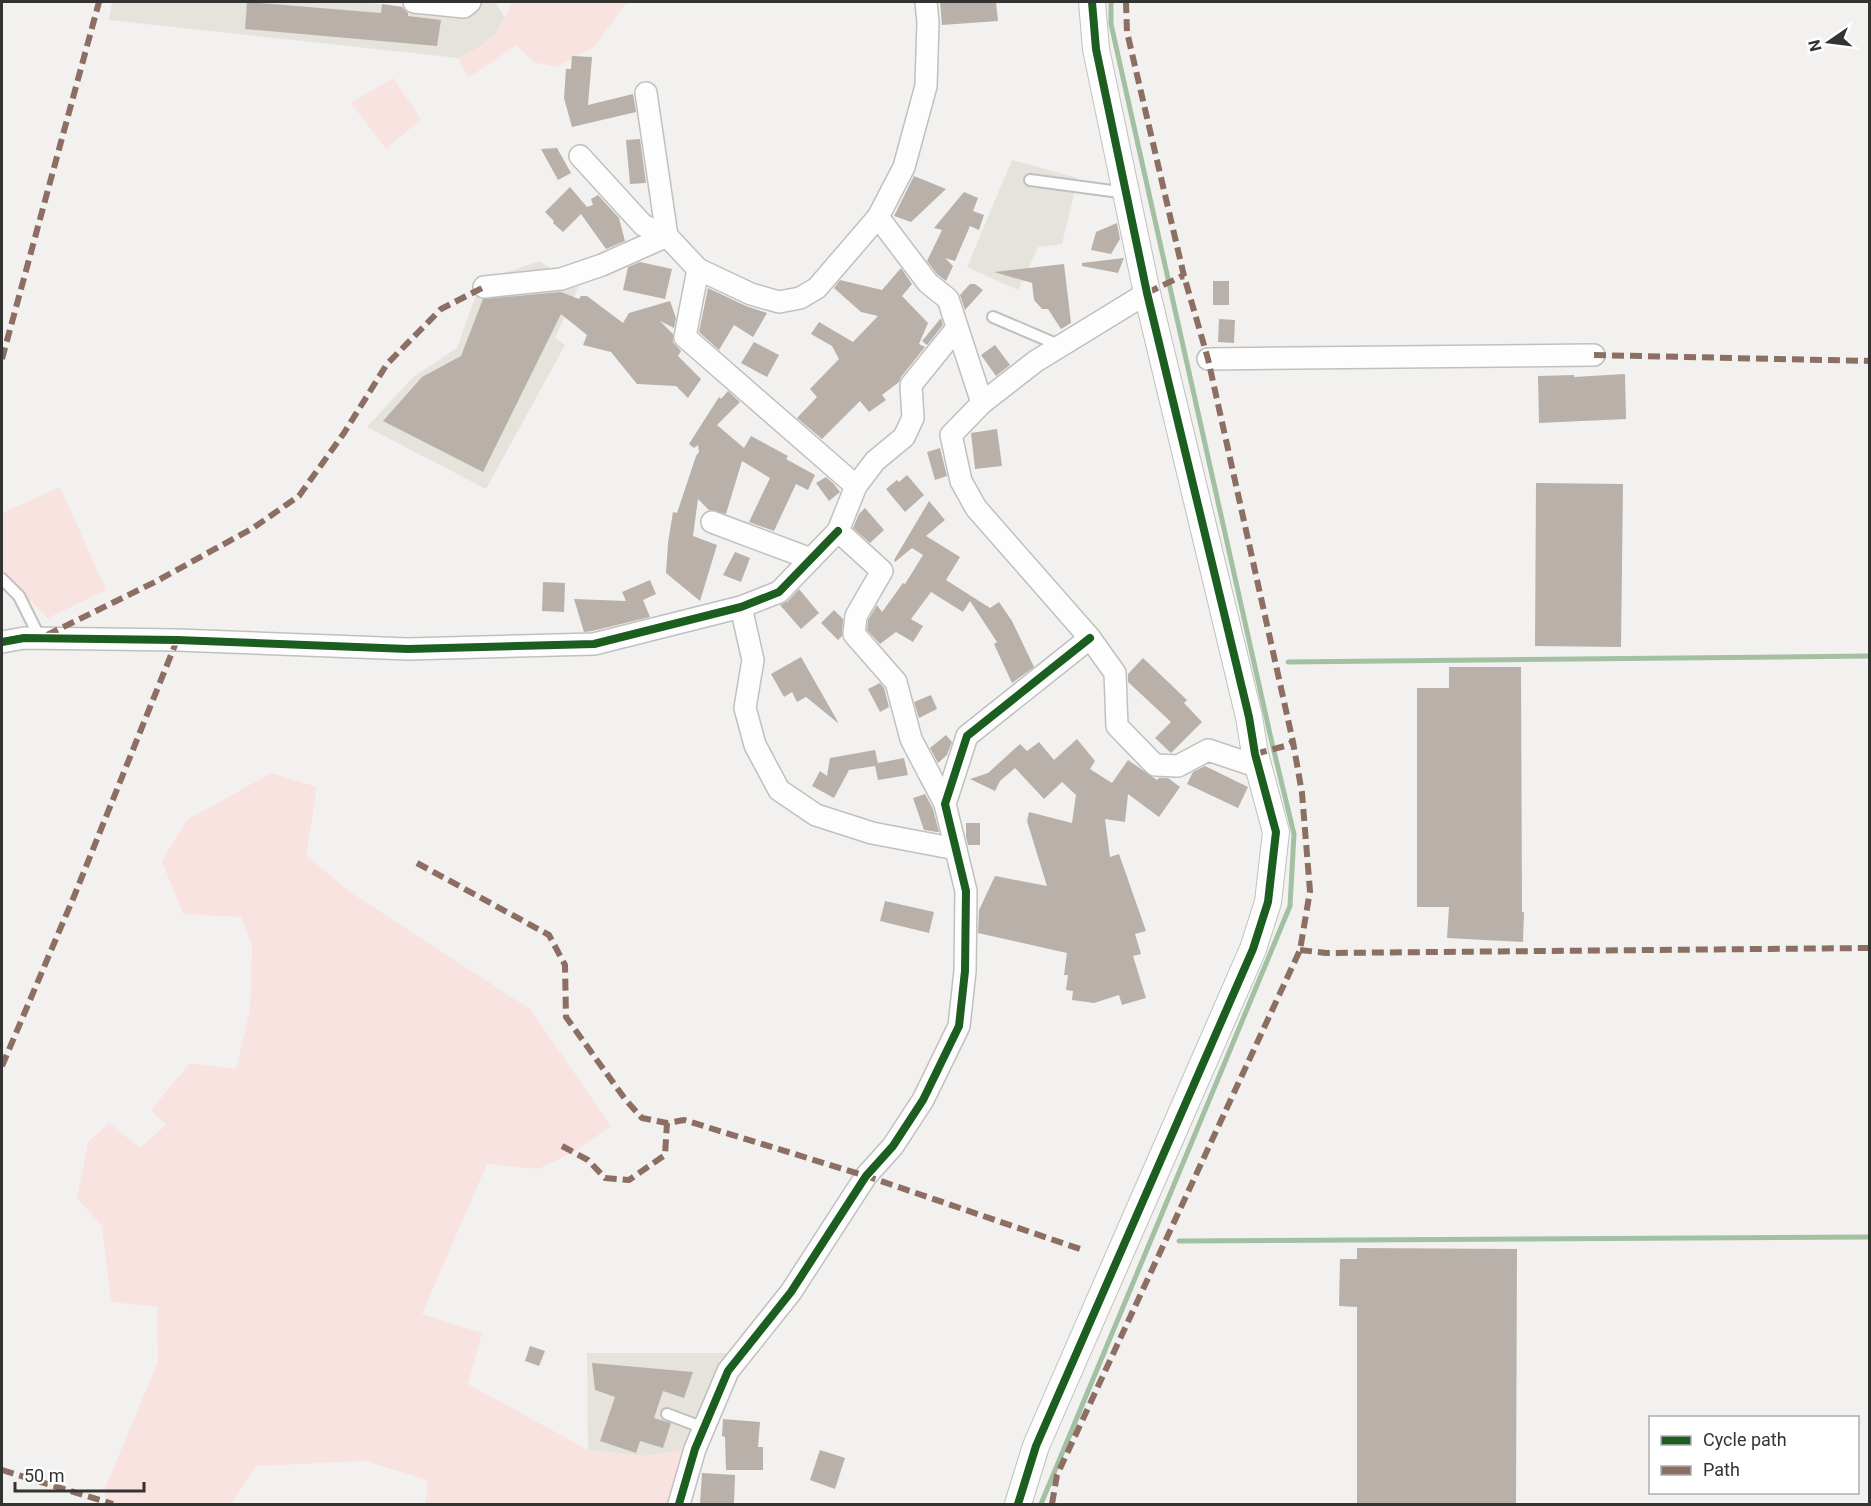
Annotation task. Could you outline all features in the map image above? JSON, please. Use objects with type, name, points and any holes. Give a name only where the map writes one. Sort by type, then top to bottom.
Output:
[{"type":"street","points":[[414,2],[464,7],[470,2]]},
{"type":"street","points":[[580,156],[643,225],[667,236],[698,269],[751,294],[779,302],[800,298],[817,288],[878,217],[904,167],[927,86],[926,2]]},
{"type":"street","points":[[1018,1504],[1036,1446],[1254,949],[1268,902],[1276,832],[1147,293],[1096,49],[1092,2]]},
{"type":"street","points":[[646,93],[667,236]]},
{"type":"street","points":[[878,217],[928,283],[948,299],[982,404]]},
{"type":"street","points":[[484,287],[561,279],[602,265],[667,236]]},
{"type":"street","points":[[698,269],[685,337],[856,486]]},
{"type":"street","points":[[1147,293],[1036,361],[982,404],[951,435],[961,481],[976,508],[1090,638],[1115,673],[1117,726],[1155,765],[1178,766],[1208,750],[1259,767]]},
{"type":"street","points":[[2,642],[24,638],[177,640],[408,649],[594,644],[741,607],[779,592],[837,531],[856,486],[875,461],[904,437],[914,418],[910,385],[957,328]]},
{"type":"street","points":[[1208,359],[1594,355]]},
{"type":"street","points":[[712,522],[811,559]]},
{"type":"street","points":[[679,1504],[695,1449],[728,1371],[790,1293],[866,1176],[899,1137],[923,1100],[959,1026],[965,971],[966,891],[945,804],[911,739],[896,682],[854,634],[856,616],[882,571],[837,531]]},
{"type":"street","points":[[741,607],[753,660],[746,708],[755,745],[779,790],[816,814],[838,822],[872,833],[956,849]]},
{"type":"street","points":[[945,804],[968,736],[1090,638]]},
{"type":"lane","points":[[1030,180],[1127,194]]},
{"type":"lane","points":[[993,317],[1061,346]]},
{"type":"lane","points":[[2,579],[19,596],[40,638]]},
{"type":"lane","points":[[667,1414],[704,1428]]},
{"type":"shaded area","points":[[112,2],[354,2],[461,12],[482,2],[495,2],[505,18],[496,33],[479,48],[458,58],[109,20]]},
{"type":"shaded area","points":[[512,2],[627,2],[594,47],[556,67],[533,62],[516,45],[468,78],[458,58],[478,48],[492,37],[503,22]]},
{"type":"shaded area","points":[[393,78],[421,119],[386,149],[351,103]]},
{"type":"shaded area","points":[[1012,160],[1078,178],[1062,244],[1038,247],[1018,290],[967,267]]},
{"type":"shaded area","points":[[539,261],[579,286],[555,338],[565,345],[486,489],[367,427],[412,378],[457,348],[481,281]]},
{"type":"shaded area","points":[[60,487],[106,590],[48,618],[2,573],[2,513]]},
{"type":"shaded area","points":[[271,773],[317,787],[306,855],[350,892],[530,1009],[611,1126],[574,1152],[538,1169],[487,1164],[422,1314],[482,1333],[468,1384],[588,1450],[645,1456],[687,1450],[690,1504],[425,1504],[428,1480],[365,1461],[256,1466],[231,1504],[106,1504],[105,1488],[158,1362],[157,1307],[111,1302],[102,1226],[77,1198],[88,1142],[109,1123],[140,1148],[166,1125],[151,1110],[190,1063],[236,1069],[250,1010],[252,944],[241,917],[183,914],[162,861],[187,820]]},
{"type":"shaded area","points":[[587,1353],[730,1353],[687,1450],[645,1456],[588,1450]]},
{"type":"building","points":[[247,2],[381,13],[382,4],[402,7],[408,16],[441,20],[437,46],[245,29]]},
{"type":"building","points":[[940,2],[996,2],[998,21],[942,25]]},
{"type":"building","points":[[572,56],[592,57],[588,105],[633,94],[636,112],[572,127],[564,98],[566,69],[571,69]]},
{"type":"building","points":[[640,139],[646,183],[630,184],[626,140]]},
{"type":"building","points":[[557,148],[571,173],[558,180],[541,149]]},
{"type":"building","points":[[914,176],[946,189],[911,222],[894,216]]},
{"type":"building","points":[[570,187],[587,207],[593,205],[591,199],[598,195],[619,218],[625,241],[606,249],[581,214],[563,232],[553,223],[554,221],[545,212]]},
{"type":"building","points":[[964,192],[978,198],[973,211],[984,215],[979,230],[970,226],[955,261],[945,258],[953,266],[946,281],[927,261],[942,230],[934,228]]},
{"type":"building","points":[[1117,223],[1120,239],[1111,254],[1091,250],[1096,232]]},
{"type":"building","points":[[1124,258],[1118,273],[1082,266],[1082,263]]},
{"type":"building","points":[[640,262],[672,269],[665,299],[623,290],[628,267]]},
{"type":"building","points":[[1064,264],[1071,323],[1061,329],[1048,309],[1042,309],[1034,300],[1032,283],[994,272]]},
{"type":"building","points":[[901,268],[912,284],[902,296],[928,323],[919,344],[925,347],[899,382],[882,395],[886,400],[869,412],[860,401],[822,439],[797,418],[817,397],[810,389],[839,359],[832,346],[811,334],[819,322],[853,342],[878,316],[861,312],[834,288],[840,280],[882,290]]},
{"type":"building","points":[[1213,281],[1229,281],[1229,305],[1213,305]]},
{"type":"building","points":[[970,284],[975,284],[983,290],[965,310],[960,295]]},
{"type":"building","points":[[708,288],[767,313],[753,337],[734,325],[719,350],[699,332]]},
{"type":"building","points":[[561,292],[579,299],[581,296],[587,296],[623,323],[629,313],[670,301],[676,318],[674,328],[660,321],[673,334],[673,342],[681,351],[678,356],[701,379],[688,398],[676,386],[637,384],[611,352],[583,345],[587,335],[561,314],[483,472],[383,421],[422,377],[461,356],[483,299]]},
{"type":"building","points":[[941,318],[943,325],[927,345],[922,341]]},
{"type":"building","points":[[1219,319],[1235,320],[1234,343],[1218,342]]},
{"type":"building","points":[[754,342],[779,355],[767,377],[741,363]]},
{"type":"building","points":[[995,345],[1010,365],[996,376],[981,355]]},
{"type":"building","points":[[1625,374],[1626,419],[1539,423],[1538,376],[1574,375],[1574,377]]},
{"type":"building","points":[[728,391],[740,402],[717,425],[744,448],[751,436],[788,456],[786,459],[815,475],[808,490],[796,484],[774,531],[749,522],[770,478],[742,461],[726,514],[709,510],[698,499],[693,536],[717,545],[700,601],[666,573],[668,543],[673,512],[677,513],[699,452],[698,445],[694,448],[689,444],[719,397],[721,399]]},
{"type":"building","points":[[997,429],[1002,466],[975,469],[971,433]]},
{"type":"building","points":[[940,448],[947,476],[935,480],[927,452]]},
{"type":"building","points":[[907,475],[924,495],[905,512],[886,489]]},
{"type":"building","points":[[826,477],[840,492],[829,501],[816,483]]},
{"type":"building","points":[[1536,483],[1623,484],[1621,647],[1535,646]]},
{"type":"building","points":[[929,501],[945,520],[926,536],[960,557],[946,580],[990,608],[999,602],[1012,621],[1034,667],[1012,683],[994,644],[997,642],[970,601],[963,612],[931,592],[911,619],[923,626],[913,642],[896,632],[880,644],[867,630],[868,620],[877,605],[882,612],[903,583],[905,584],[923,555],[912,548],[895,562],[894,560]]},
{"type":"building","points":[[865,508],[884,530],[870,543],[853,528],[859,514]]},
{"type":"building","points":[[735,552],[750,558],[741,582],[723,575]]},
{"type":"building","points":[[650,580],[656,594],[643,600],[650,617],[584,632],[574,599],[626,601],[622,592]]},
{"type":"building","points":[[543,582],[565,583],[564,612],[542,611]]},
{"type":"building","points":[[799,589],[819,613],[801,629],[780,605],[788,601]]},
{"type":"building","points":[[834,610],[843,619],[842,636],[838,640],[821,623]]},
{"type":"building","points":[[801,657],[838,723],[806,697],[797,702],[792,692],[784,697],[771,674]]},
{"type":"building","points":[[1143,658],[1187,700],[1184,703],[1202,722],[1171,753],[1155,738],[1171,722],[1128,682],[1128,674]]},
{"type":"building","points":[[1449,667],[1521,667],[1523,942],[1447,938],[1449,907],[1417,907],[1417,688],[1449,688]]},
{"type":"building","points":[[880,683],[884,688],[889,707],[880,712],[868,689]]},
{"type":"building","points":[[931,695],[937,709],[919,718],[914,702]]},
{"type":"building","points":[[946,735],[952,742],[947,755],[938,763],[930,748]]},
{"type":"building","points":[[1077,739],[1095,761],[1090,769],[1112,783],[1128,760],[1157,780],[1168,778],[1180,787],[1159,817],[1128,794],[1125,822],[1105,819],[1110,857],[1119,854],[1146,931],[1135,934],[1141,954],[1133,956],[1146,998],[1122,1005],[1119,995],[1094,1003],[1072,1000],[1073,991],[1066,990],[1068,975],[1064,975],[1067,953],[978,933],[979,910],[995,876],[1047,886],[1027,821],[1029,812],[1072,823],[1076,795],[1062,782],[1044,799],[1015,768],[1000,781],[995,791],[970,779],[988,773],[1020,744],[1027,751],[1039,742],[1054,760]]},
{"type":"building","points":[[875,750],[878,763],[904,758],[908,775],[878,780],[875,766],[849,770],[834,798],[812,786],[820,771],[827,776],[830,758]]},
{"type":"building","points":[[1205,766],[1248,787],[1238,808],[1187,784],[1193,772]]},
{"type":"building","points":[[925,794],[933,809],[939,832],[924,830],[913,798]]},
{"type":"building","points":[[966,823],[980,823],[980,845],[968,845]]},
{"type":"building","points":[[885,901],[934,912],[929,933],[880,921]]},
{"type":"building","points":[[1357,1248],[1517,1249],[1516,1504],[1357,1504],[1357,1307],[1339,1306],[1340,1259],[1357,1259]]},
{"type":"building","points":[[530,1346],[545,1351],[539,1366],[525,1361]]},
{"type":"building","points":[[592,1363],[693,1372],[684,1398],[663,1391],[654,1418],[671,1423],[663,1448],[640,1441],[636,1453],[600,1441],[615,1397],[595,1390]]},
{"type":"building","points":[[723,1419],[760,1422],[758,1447],[763,1447],[763,1470],[726,1470],[725,1437],[722,1436]]},
{"type":"building","points":[[820,1450],[845,1458],[835,1489],[810,1480]]},
{"type":"building","points":[[702,1473],[735,1475],[734,1504],[700,1504]]},
{"type":"waterway","points":[[1041,1504],[1290,906],[1294,834],[1111,24],[1111,2]]},
{"type":"waterway","points":[[1288,662],[1870,656]]},
{"type":"waterway","points":[[1179,1241],[1870,1237]]},
{"type":"marked path","points":[[2,359],[99,2]]},
{"type":"marked path","points":[[1052,1504],[1057,1475],[1300,950],[1310,891],[1302,793],[1293,742],[1208,359],[1184,276],[1127,32],[1126,2]]},
{"type":"marked path","points":[[1147,293],[1184,276]]},
{"type":"marked path","points":[[47,635],[155,582],[253,528],[299,496],[344,433],[387,364],[441,309],[484,287]]},
{"type":"marked path","points":[[1594,355],[1870,361]]},
{"type":"marked path","points":[[2,1066],[75,894],[177,640]]},
{"type":"marked path","points":[[1255,754],[1293,742]]},
{"type":"marked path","points":[[417,863],[549,935],[565,965],[566,1017],[625,1099],[642,1118],[667,1123],[684,1120],[866,1176],[1083,1250]]},
{"type":"marked path","points":[[1300,950],[1326,953],[1870,948]]},
{"type":"marked path","points":[[562,1146],[588,1160],[605,1178],[629,1180],[665,1155],[667,1123]]},
{"type":"marked path","points":[[2,1470],[113,1504]]},
{"type":"cycle path","points":[[1018,1504],[1036,1446],[1253,949],[1268,902],[1276,832],[1255,754],[1249,717],[1147,293],[1096,49],[1092,2]]},
{"type":"cycle path","points":[[2,642],[24,638],[177,640],[408,649],[594,644],[741,607],[779,592],[838,531]]},
{"type":"cycle path","points":[[679,1504],[695,1449],[728,1371],[791,1292],[866,1176],[893,1146],[923,1100],[959,1026],[965,971],[966,891],[945,804],[967,736],[1090,638]]}]
